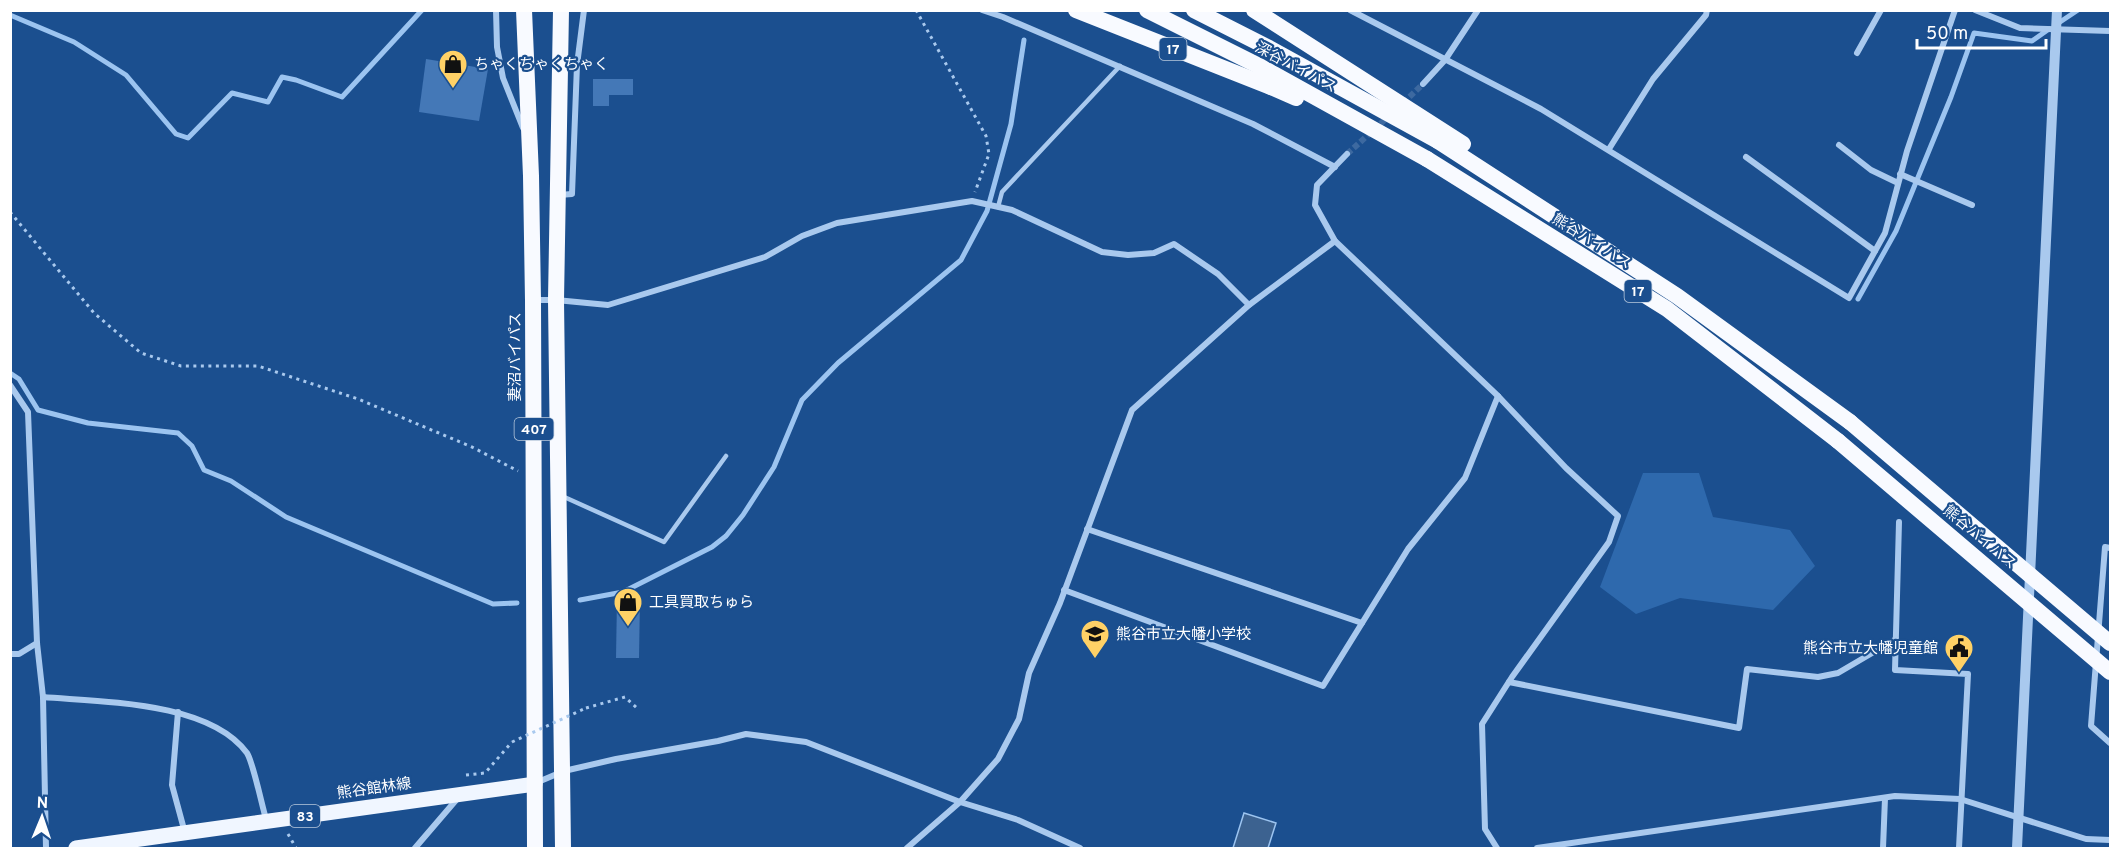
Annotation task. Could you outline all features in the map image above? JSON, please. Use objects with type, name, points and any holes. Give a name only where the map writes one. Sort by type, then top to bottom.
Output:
[{"type":"highway","name":"妻沼バイパス","points":[[524,10],[533,300],[536,849]]},
{"type":"highway","name":"407","points":[[561,10],[556,300],[564,771],[563,849]]},
{"type":"highway","name":"熊谷バイパス","points":[[1076,10],[1271,87],[1427,159],[1667,309],[1838,441],[2110,672]]},
{"type":"highway","name":"深谷バイパス","points":[[1147,10],[1261,67],[1427,159]]},
{"type":"highway","name":"深谷バイパス","points":[[1194,10],[1269,48],[1438,141]]},
{"type":"highway","name":"17","points":[[1254,10],[1544,195],[1600,244]]},
{"type":"highway","name":"熊谷バイパス","points":[[1438,141],[1677,296],[1850,422],[2110,643]]},
{"type":"main road","name":"熊谷館林線","points":[[76,849],[535,784]]},
{"type":"street","points":[[496,10],[497,47],[503,78],[529,142]]},
{"type":"street","points":[[558,195],[572,194],[577,65],[584,10]]},
{"type":"street","points":[[981,10],[1120,66],[1253,124],[1335,167]]},
{"type":"street","points":[[1350,10],[1541,109],[1849,298],[1885,233],[1906,150],[1955,10]]},
{"type":"street","points":[[1423,84],[1445,60],[1478,10]]},
{"type":"street","points":[[1608,149],[1653,79],[1706,15],[1707,10]]},
{"type":"street","points":[[1857,53],[1881,10]]},
{"type":"street","points":[[1975,10],[2020,28],[2110,31]]},
{"type":"street","points":[[2017,849],[2057,10]]},
{"type":"street","points":[[1839,145],[1871,170],[1898,183]]},
{"type":"street","points":[[1347,154],[1317,185],[1315,205],[1335,241],[1498,396],[1566,468],[1618,516],[1609,542],[1509,682],[1482,724],[1485,829],[1497,849]]},
{"type":"street","points":[[1746,157],[1875,251]]},
{"type":"street","points":[[1900,174],[1972,205]]},
{"type":"street","points":[[533,300],[608,305],[765,257],[802,236],[837,223],[974,202],[1012,210],[1102,252],[1128,255],[1154,253],[1174,244],[1218,274],[1249,305]]},
{"type":"street","points":[[907,849],[960,802],[998,759],[1019,719],[1029,673],[1088,529],[1132,410],[1249,305],[1335,241]]},
{"type":"street","points":[[10,385],[28,412],[37,643],[43,696],[46,849]]},
{"type":"street","points":[[1064,590],[1323,686],[1408,549],[1465,478],[1498,396]]},
{"type":"street","points":[[1899,522],[1895,670],[1968,674],[1959,849]]},
{"type":"street","points":[[1088,529],[1362,623]]},
{"type":"street","points":[[2110,548],[2105,548],[2091,726],[2110,743]]},
{"type":"street","points":[[1509,682],[1739,728],[1747,669],[1818,677],[1838,673],[1896,639]]},
{"type":"street","points":[[10,654],[18,654],[37,643]]},
{"type":"street","points":[[43,696],[168,709],[208,723],[230,735],[248,754],[267,821]]},
{"type":"street","points":[[178,712],[172,785],[185,833]]},
{"type":"street","points":[[535,784],[564,771],[746,734],[806,742],[960,802],[1018,820],[1080,849]]},
{"type":"street","points":[[415,849],[461,794]]},
{"type":"street","points":[[1537,849],[1895,796],[1960,799],[2086,839],[2110,840]]},
{"type":"street","points":[[1882,849],[1885,798]]},
{"type":"lane","points":[[997,207],[1002,192],[1120,66]]},
{"type":"lane","points":[[559,495],[664,542],[726,456]]},
{"type":"path","points":[[916,10],[986,136],[989,154],[974,202]]},
{"type":"path","points":[[10,212],[94,313],[141,353],[181,366],[258,366],[358,399],[472,447],[534,479]]},
{"type":"path","points":[[466,775],[485,773],[512,742],[586,708],[625,697],[639,711]]},
{"type":"shaded area","points":[[1643,473],[1699,473],[1713,517],[1790,530],[1815,566],[1773,610],[1680,598],[1636,614],[1600,587]]},
{"type":"shaded area","points":[[1244,813],[1276,823],[1268,848],[1233,848]]},
{"type":"building","name":"ちゃくちゃくちゃく","points":[[426,59],[488,69],[479,121],[419,112]]},
{"type":"building","points":[[593,79],[633,79],[633,95],[609,95],[609,106],[593,106]]},
{"type":"building","name":"工具買取ちゅら","points":[[617,598],[640,598],[639,658],[616,658]]},
{"type":"waterway","points":[[10,15],[74,42],[126,75],[176,134],[188,138],[232,93],[268,102],[282,77],[342,97],[422,10]]},
{"type":"waterway","points":[[2057,24],[2078,10]]},
{"type":"waterway","points":[[1858,299],[1896,231],[1951,97],[1974,33],[2032,41],[2049,29]]},
{"type":"waterway","points":[[580,600],[623,592],[712,547],[726,536],[743,515],[774,467],[802,400],[838,363],[961,260],[987,211],[1011,124],[1024,40]]},
{"type":"waterway","points":[[10,373],[19,379],[38,410],[88,423],[178,433],[192,446],[204,470],[231,481],[286,517],[493,604],[517,603]]},
{"type":"tunnel","points":[[1403,103],[1423,84]]},
{"type":"tunnel","points":[[1347,154],[1389,116]]},
{"type":"place","name":"ちゃくちゃくちゃく","points":[[453,90]]},
{"type":"place","name":"工具買取ちゅら","points":[[628,628]]},
{"type":"place","name":"熊谷市立大幡小学校","points":[[1095,660]]},
{"type":"place","name":"熊谷市立大幡児童館","points":[[1959,674]]}]
